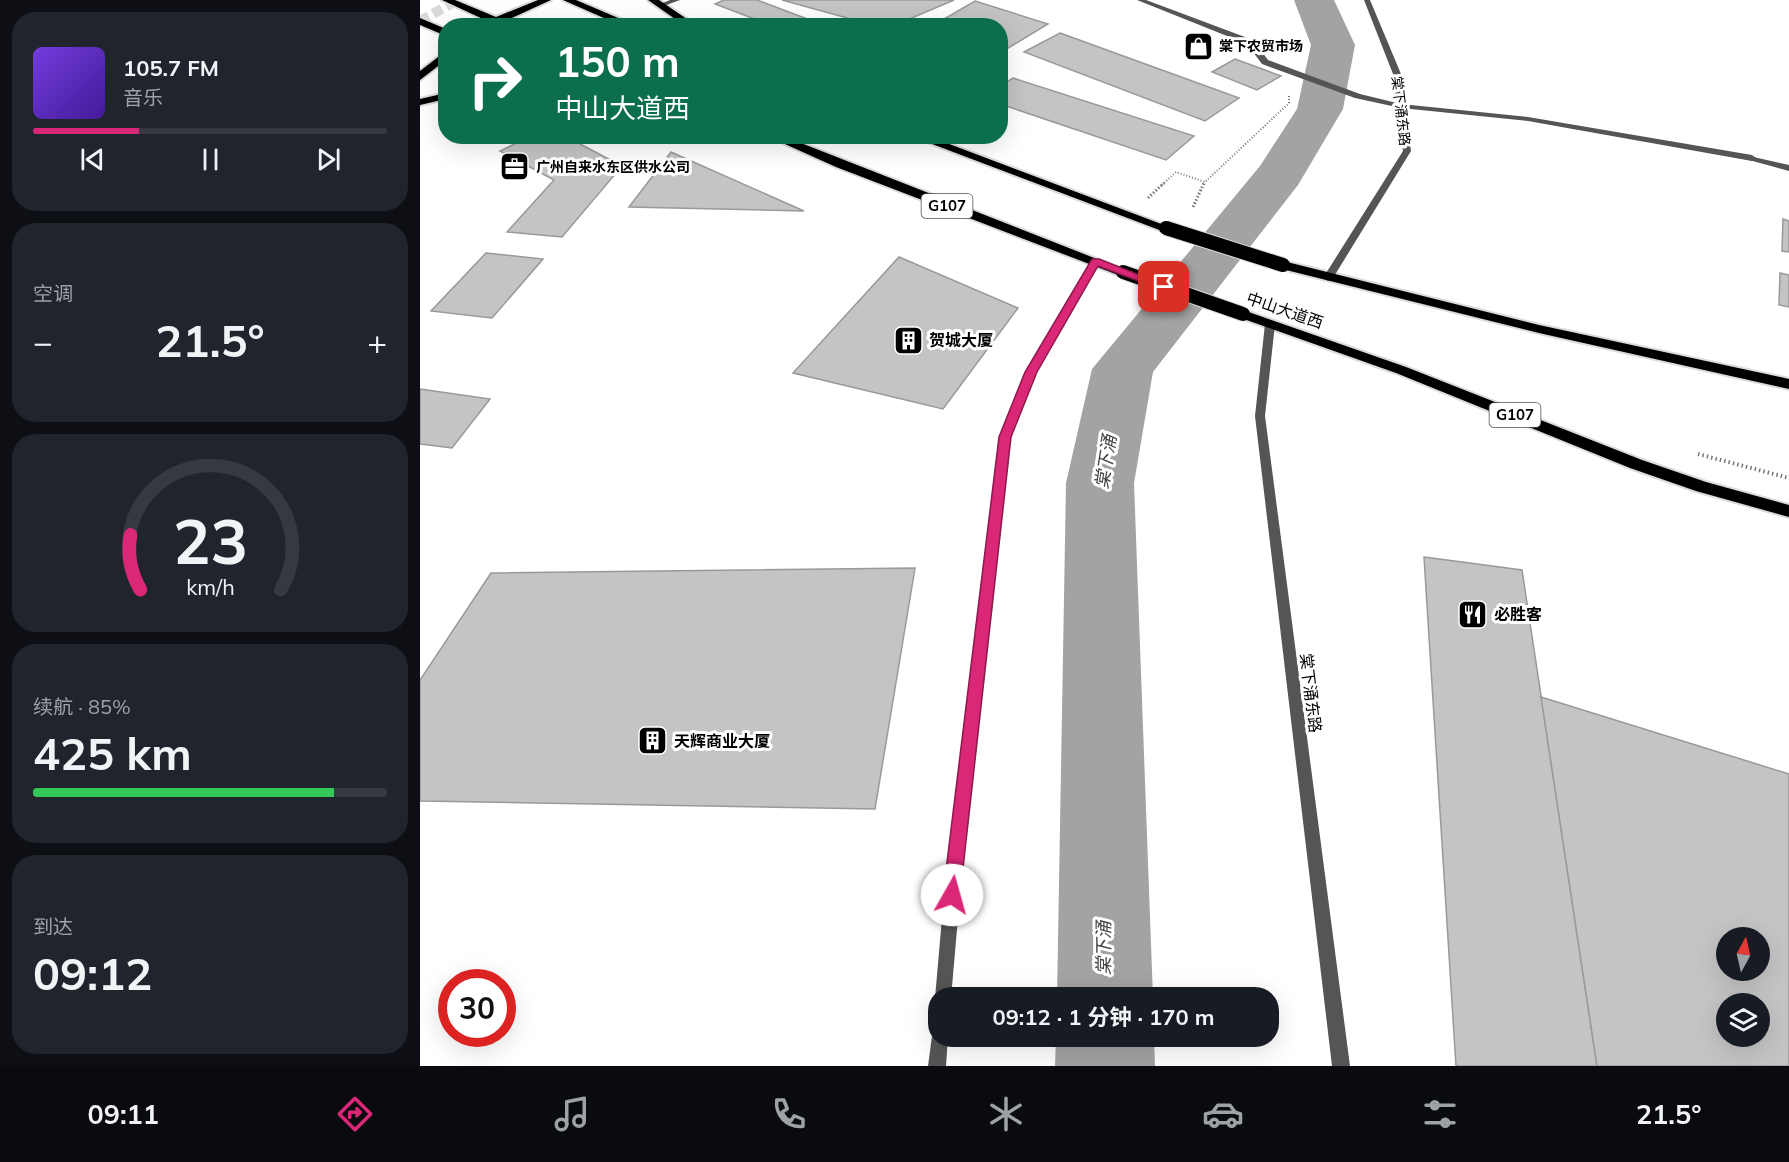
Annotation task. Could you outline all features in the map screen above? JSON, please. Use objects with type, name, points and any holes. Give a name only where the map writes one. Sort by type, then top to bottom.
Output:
[{"type":"highway","points":[[447,0],[489,18]]},
{"type":"highway","points":[[470,0],[476,12],[474,18]]},
{"type":"highway","points":[[503,18],[546,0]]},
{"type":"highway","points":[[568,0],[612,18]]},
{"type":"highway","points":[[657,3],[680,18]]},
{"type":"highway","points":[[420,21],[438,29]]},
{"type":"highway","points":[[420,77],[438,61]]},
{"type":"highway","points":[[420,102],[438,98]]},
{"type":"highway","name":"中山大道西","points":[[791,144],[1095,262],[1401,369],[1636,464],[1702,487],[1789,511]]},
{"type":"highway","points":[[938,144],[1166,228],[1328,278],[1539,329],[1789,384]]},
{"type":"street","points":[[657,3],[677,0]]},
{"type":"street","points":[[1140,0],[1250,42],[1265,62],[1358,96],[1401,106],[1528,118],[1752,158],[1789,168]]},
{"type":"street","name":"棠下涌东路","points":[[1328,278],[1407,151],[1397,74],[1367,0]]},
{"type":"street","points":[[944,987],[952,895],[1005,437],[1031,372],[1095,262]]},
{"type":"street","name":"棠下涌东路","points":[[1270,324],[1260,416],[1341,1066]]},
{"type":"street","points":[[937,1066],[939,1047]]},
{"type":"path","points":[[1193,207],[1205,182],[1289,103],[1289,72]]},
{"type":"path","points":[[1129,215],[1176,172],[1205,182]]},
{"type":"path","points":[[1698,454],[1789,478]]},
{"type":"building","points":[[724,0],[757,0],[805,18],[752,18],[715,4]]},
{"type":"building","points":[[782,0],[954,0],[912,18],[847,18]]},
{"type":"building","points":[[975,1],[1048,24],[1008,48],[1008,18],[946,18]]},
{"type":"building","points":[[1060,33],[1239,98],[1205,121],[1024,52]]},
{"type":"building","points":[[1235,59],[1281,76],[1257,90],[1212,72]]},
{"type":"building","points":[[1013,78],[1194,136],[1166,160],[1008,107],[1008,81]]},
{"type":"building","points":[[514,144],[580,144],[622,166],[562,237],[507,232],[554,180],[500,151]]},
{"type":"building","points":[[671,152],[804,211],[629,207]]},
{"type":"building","points":[[1783,219],[1789,221],[1789,252],[1782,251]]},
{"type":"building","points":[[486,253],[543,259],[492,318],[431,311]]},
{"type":"building","name":"贺城大厦","points":[[899,257],[1018,308],[943,409],[793,373]]},
{"type":"building","points":[[1780,273],[1789,275],[1789,307],[1779,305]]},
{"type":"building","points":[[420,389],[490,399],[452,448],[420,444]]},
{"type":"building","points":[[1424,557],[1522,570],[1597,1066],[1456,1066]]},
{"type":"building","name":"天辉商业大厦","points":[[915,568],[875,809],[420,801],[420,680],[491,573]]},
{"type":"building","points":[[1541,697],[1789,774],[1789,1066],[1597,1066]]},
{"type":"waterway","name":"棠下涌","points":[[1105,987],[1100,483],[1123,369],[1280,174],[1320,109],[1333,45],[1314,0]]},
{"type":"waterway","name":"棠下涌","points":[[1105,1047],[1105,1066]]},
{"type":"tunnel","points":[[420,21],[458,0]]},
{"type":"place","name":"棠下农贸市场","points":[[1198,46]]},
{"type":"place","name":"广州自来水东区供水公司","points":[[515,167]]},
{"type":"place","name":"贺城大厦","points":[[908,340]]},
{"type":"place","name":"必胜客","points":[[1473,614]]},
{"type":"place","name":"天辉商业大厦","points":[[653,741]]},
{"type":"route","points":[[952,895],[1005,437],[1031,372],[1095,262],[1164,287]]}]
